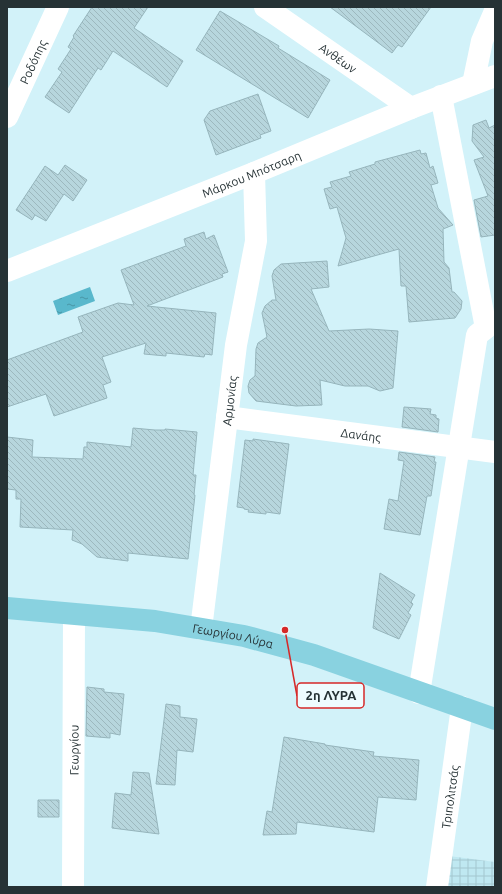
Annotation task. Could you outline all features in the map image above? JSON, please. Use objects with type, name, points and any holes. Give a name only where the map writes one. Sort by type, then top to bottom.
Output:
[{"type":"main road","name":"Γεωργίου Λύρα","points":[[7,608],[155,621],[244,636],[314,655],[495,719]]},
{"type":"street","name":"Ροδόπης","points":[[7,117],[58,7]]},
{"type":"street","name":"Ανθέων","points":[[265,7],[411,108]]},
{"type":"street","points":[[473,84],[482,41],[495,11]]},
{"type":"street","name":"Μάρκου Μπότσαρη","points":[[7,271],[254,173],[441,96],[495,76]]},
{"type":"street","points":[[419,693],[477,335],[490,326],[441,96]]},
{"type":"street","name":"Αρμονίας","points":[[201,629],[236,345],[256,241],[254,173]]},
{"type":"street","name":"Δανάης","points":[[227,417],[495,452]]},
{"type":"street","name":"Γεωργίου","points":[[73,887],[74,614]]},
{"type":"street","name":"Τριπολιτσάς","points":[[437,887],[462,707]]},
{"type":"shaded area","points":[[449,856],[495,862],[495,887],[446,887]]},
{"type":"water","points":[[90,287],[95,301],[58,315],[53,301]]},
{"type":"building","points":[[92,7],[148,7],[134,28],[183,61],[167,87],[113,51],[101,70],[98,68],[69,113],[45,97],[62,72],[58,69],[71,49],[68,47],[74,37],[73,36]]},
{"type":"building","points":[[330,7],[431,7],[402,47],[398,45],[392,53]]},
{"type":"building","points":[[220,11],[279,46],[278,48],[330,80],[308,118],[196,50]]},
{"type":"building","points":[[258,94],[271,131],[260,135],[261,138],[216,155],[204,120],[210,111]]},
{"type":"building","points":[[486,120],[489,128],[495,125],[495,235],[481,237],[474,200],[488,196],[474,160],[484,157],[472,141],[473,125]]},
{"type":"building","points":[[420,150],[421,154],[426,153],[430,168],[433,166],[438,183],[431,185],[438,208],[453,225],[443,229],[444,262],[449,268],[452,292],[454,292],[462,301],[461,309],[455,318],[409,322],[406,286],[401,286],[399,249],[338,266],[346,238],[337,207],[330,209],[324,189],[332,187],[330,182],[351,176],[349,172],[375,164],[375,162]]},
{"type":"building","points":[[65,165],[87,180],[73,201],[64,194],[46,221],[35,215],[32,220],[16,210],[45,166],[58,175]]},
{"type":"building","points":[[204,232],[206,239],[214,235],[228,272],[222,274],[223,277],[147,306],[216,313],[212,355],[205,354],[204,357],[166,353],[166,356],[144,354],[146,343],[102,357],[111,382],[103,385],[107,398],[54,416],[46,394],[7,407],[7,360],[83,332],[78,317],[118,303],[134,305],[121,270],[186,246],[184,239]]},
{"type":"building","points":[[327,261],[329,287],[311,289],[329,331],[369,329],[398,331],[393,388],[380,391],[368,386],[345,386],[320,380],[322,405],[296,406],[256,401],[249,393],[248,386],[250,380],[255,376],[256,349],[258,343],[267,337],[262,313],[265,306],[272,300],[276,300],[272,276],[274,270],[281,264]]},
{"type":"building","points":[[404,407],[431,409],[430,414],[436,415],[436,418],[439,419],[438,432],[402,427]]},
{"type":"building","points":[[133,428],[197,432],[193,475],[196,475],[195,495],[188,559],[128,553],[128,561],[97,557],[82,544],[72,540],[73,530],[20,527],[21,499],[16,499],[16,490],[7,489],[7,437],[33,440],[32,457],[83,459],[84,447],[87,447],[87,442],[131,447]]},
{"type":"building","points":[[253,439],[289,444],[280,514],[248,512],[249,510],[237,507],[245,440],[253,441]]},
{"type":"building","points":[[399,452],[435,457],[434,462],[436,462],[431,496],[427,496],[420,535],[384,529],[389,499],[398,501],[404,461],[398,460]]},
{"type":"building","points":[[380,573],[415,595],[411,602],[413,604],[408,613],[411,615],[399,639],[373,628]]},
{"type":"building","points":[[87,687],[104,689],[104,692],[124,694],[120,735],[110,733],[110,738],[86,736]]},
{"type":"building","points":[[166,704],[180,706],[180,717],[197,719],[193,752],[177,750],[175,785],[156,784]]},
{"type":"building","points":[[284,737],[374,752],[373,756],[419,760],[416,800],[378,797],[374,832],[297,822],[296,834],[263,835],[267,811],[272,812]]},
{"type":"building","points":[[133,772],[149,773],[159,834],[112,828],[115,793],[131,795]]},
{"type":"building","points":[[38,800],[59,800],[59,817],[38,817]]},
{"type":"place","name":"2η ΛΥΡΑ","points":[[285,630]]}]
